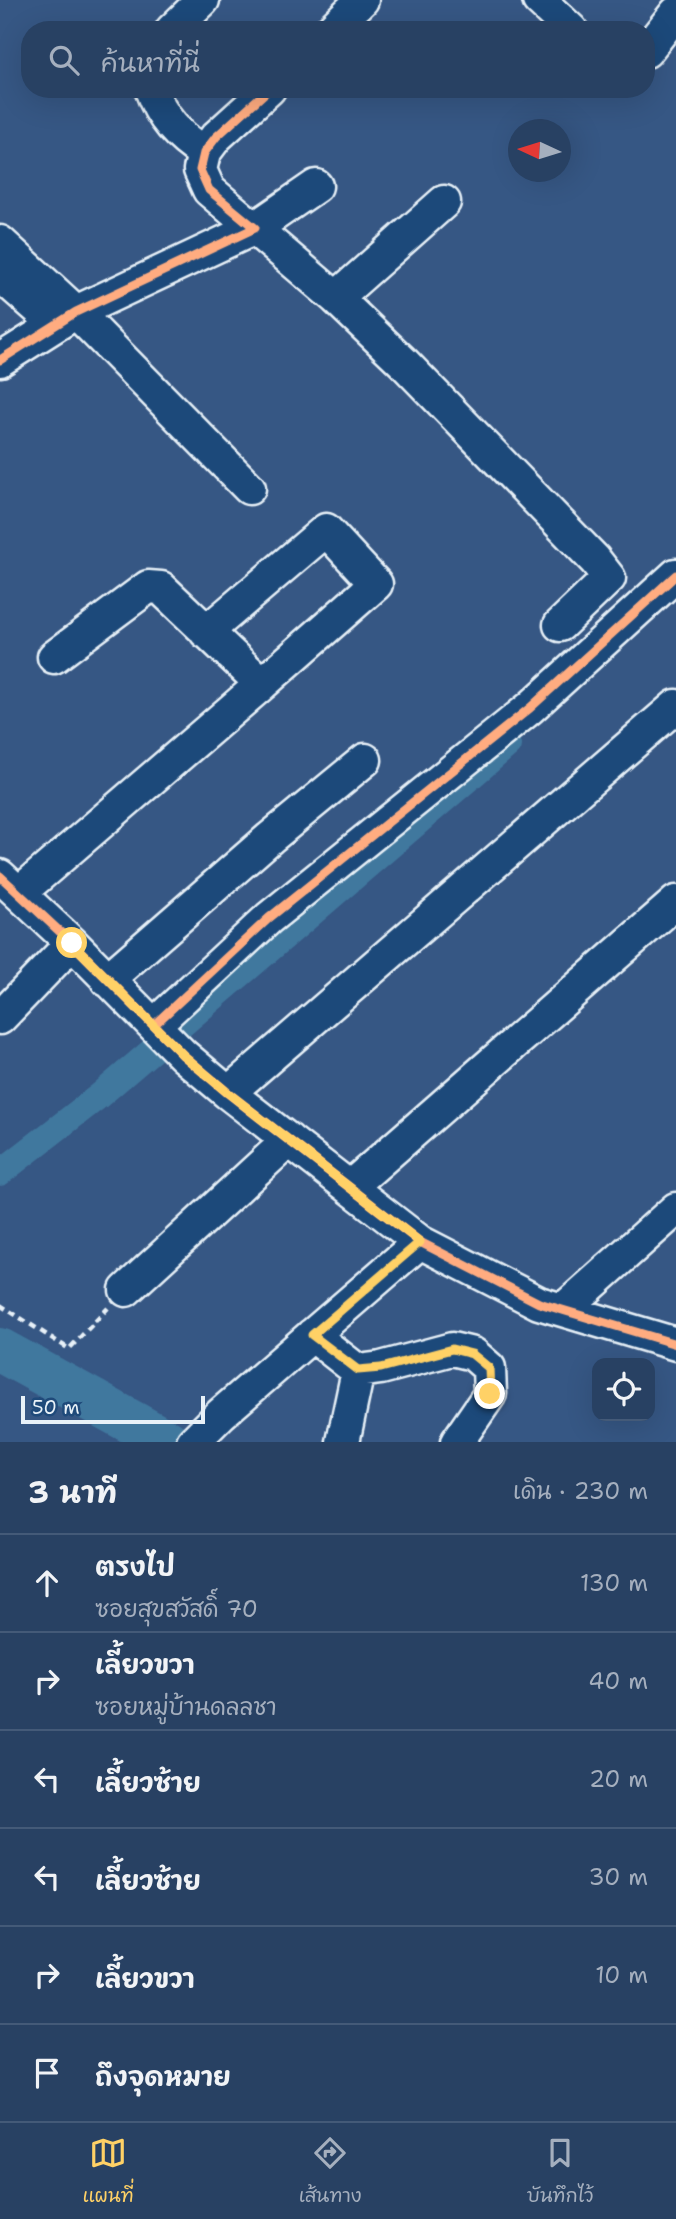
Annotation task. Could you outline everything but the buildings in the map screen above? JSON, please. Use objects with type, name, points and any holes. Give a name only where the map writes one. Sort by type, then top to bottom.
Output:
[{"type":"street","points":[[181,21],[202,0]]},
{"type":"street","points":[[340,21],[362,0]]},
{"type":"street","points":[[539,0],[561,21]]},
{"type":"street","points":[[655,40],[676,13]]},
{"type":"street","points":[[154,98],[157,108],[183,139],[204,153]]},
{"type":"street","points":[[258,98],[216,137],[204,153],[200,170],[209,190],[337,298],[403,362],[595,560],[609,578],[560,625]]},
{"type":"street","points":[[0,360],[66,318],[255,228],[316,186]]},
{"type":"street","points":[[337,298],[444,202]]},
{"type":"street","points":[[0,242],[66,318],[249,488]]},
{"type":"street","points":[[0,275],[66,318]]},
{"type":"street","points":[[206,632],[326,530],[376,584],[262,684],[9,884],[183,1055],[420,1242],[539,1303],[676,1344]]},
{"type":"street","points":[[155,1027],[270,918],[530,708],[676,575]]},
{"type":"street","points":[[54,657],[148,587],[161,588],[262,684]]},
{"type":"street","points":[[228,1093],[676,706]]},
{"type":"street","points":[[107,980],[270,838],[365,760]]},
{"type":"street","points":[[350,1187],[676,902]]},
{"type":"street","points":[[0,1018],[72,943]]},
{"type":"street","points":[[126,1290],[289,1140]]},
{"type":"street","points":[[563,1310],[676,1209]]},
{"type":"street","points":[[192,1442],[420,1242]]},
{"type":"street","points":[[312,1335],[358,1370],[381,1368],[452,1349],[472,1354],[489,1368],[490,1394],[457,1442]]},
{"type":"street","points":[[343,1442],[358,1370]]},
{"type":"path","points":[[0,1305],[69,1349],[126,1290]]},
{"type":"waterway","points":[[0,1173],[99,1096],[508,745]]},
{"type":"waterway","points":[[0,1350],[168,1442]]},
{"type":"cycle path","points":[[0,360],[76,312],[255,228],[209,190],[200,170],[204,153],[216,137],[259,98]]},
{"type":"cycle path","points":[[154,1025],[269,918],[530,708],[676,575]]},
{"type":"cycle path","points":[[0,876],[72,943],[183,1055],[420,1242],[539,1303],[676,1344]]},
{"type":"route","points":[[72,943],[183,1055],[420,1242],[312,1335],[358,1370],[381,1368],[452,1349],[472,1354],[489,1368],[490,1394]]}]
